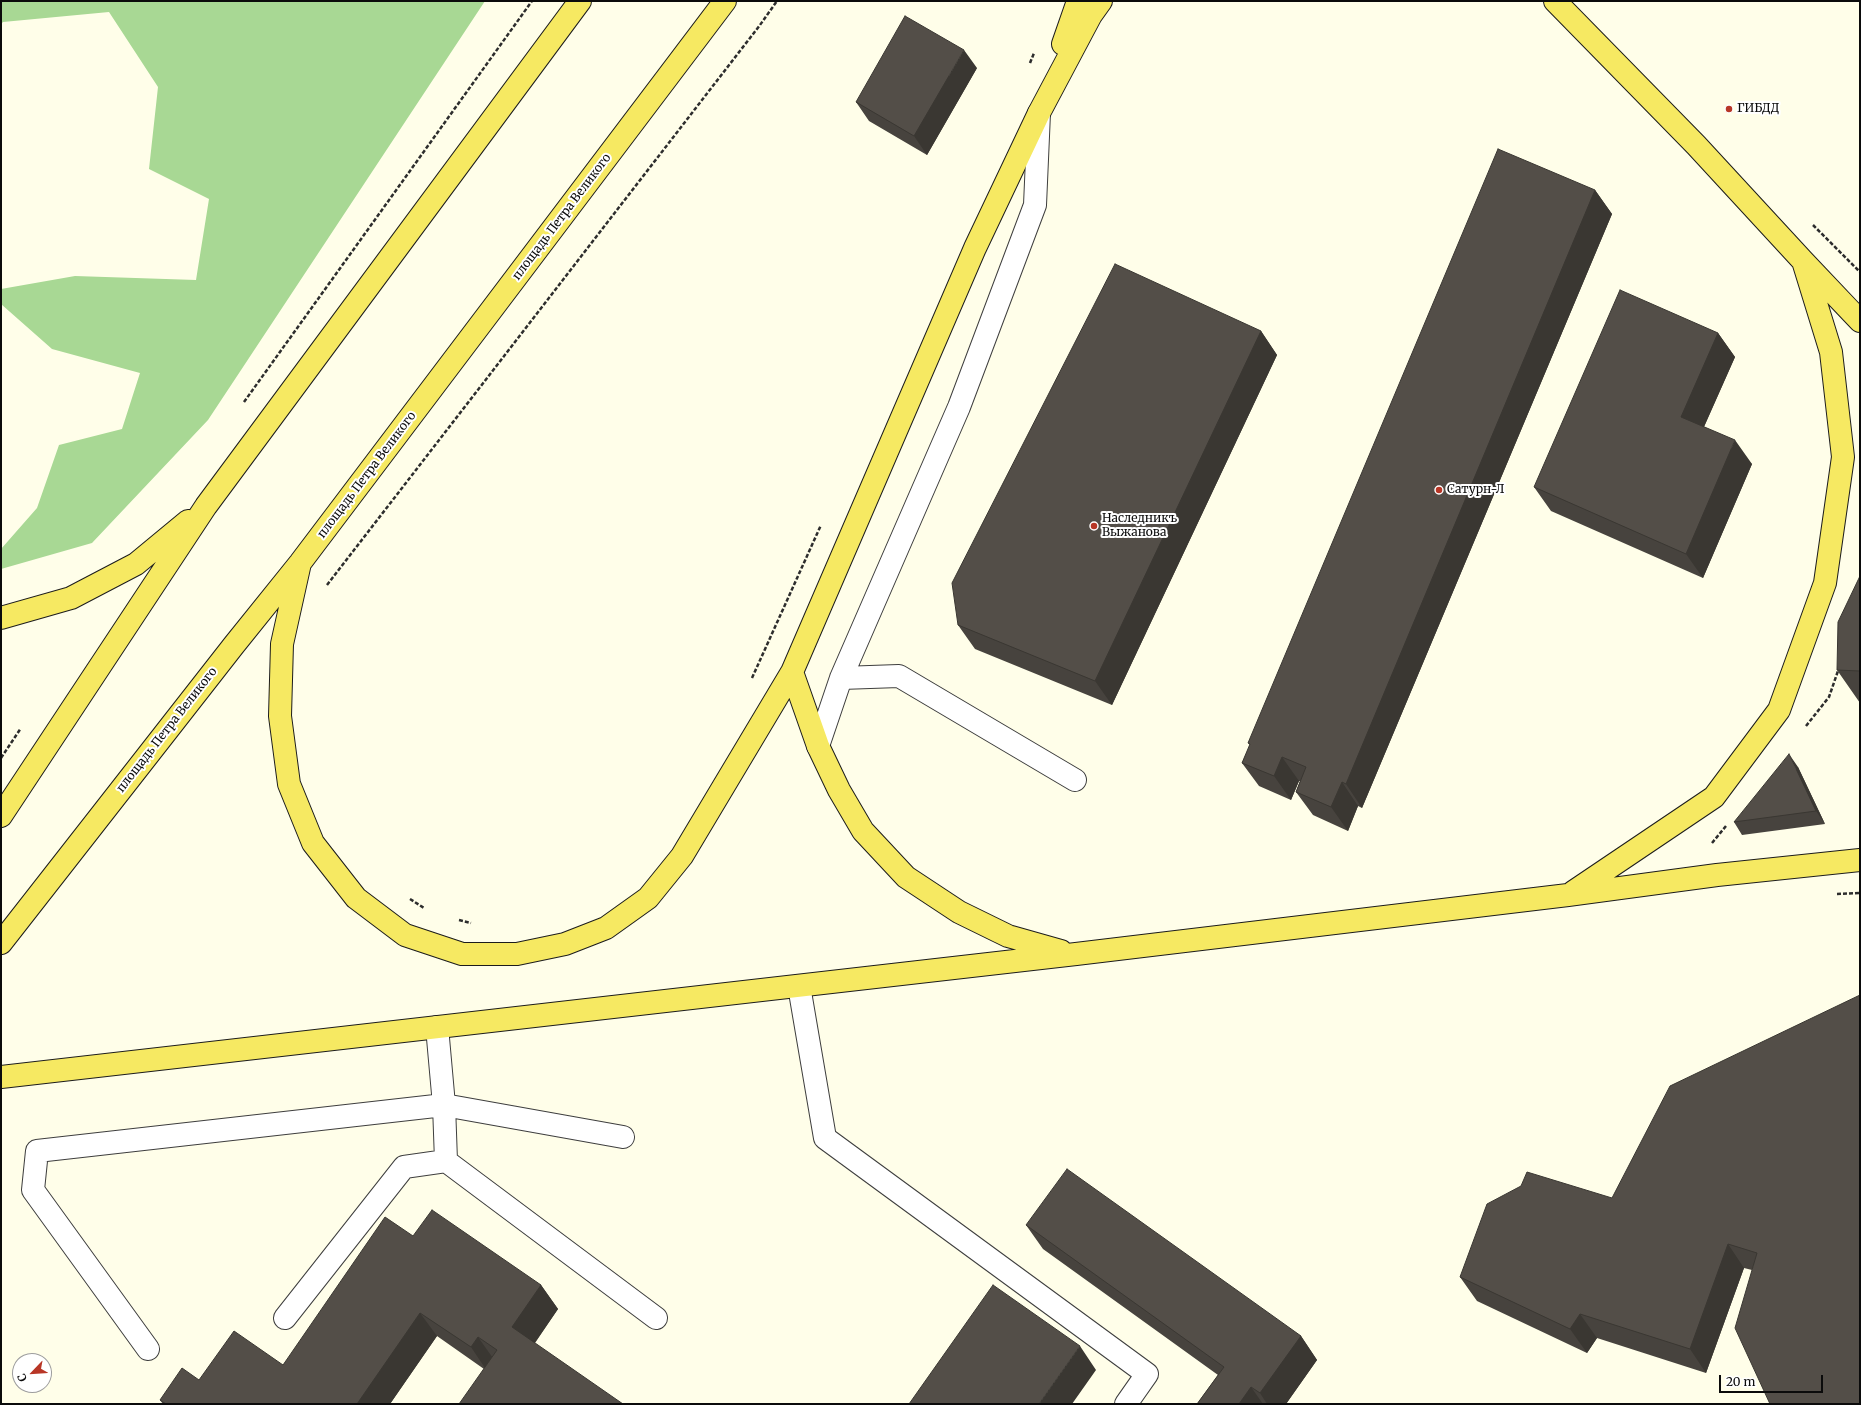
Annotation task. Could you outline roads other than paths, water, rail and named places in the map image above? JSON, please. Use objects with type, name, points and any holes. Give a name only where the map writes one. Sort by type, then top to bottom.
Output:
[{"type":"main road","points":[[1,816],[206,506],[580,1]]},
{"type":"main road","name":"площадь Петра Великого","points":[[1,943],[229,651],[300,563],[725,1]]},
{"type":"main road","points":[[1038,113],[1078,1]]},
{"type":"main road","points":[[300,563],[282,644],[280,716],[289,784],[313,843],[356,898],[405,935],[462,954],[517,954],[565,944],[606,928],[648,898],[682,856],[792,672],[975,248],[1038,113],[1090,15],[1101,1]]},
{"type":"main road","points":[[1555,1],[1696,145],[1802,261],[1860,321]]},
{"type":"main road","points":[[1568,895],[1714,797],[1779,710],[1824,583],[1843,457],[1831,352],[1802,261]]},
{"type":"main road","points":[[1,618],[71,598],[136,564],[206,506]]},
{"type":"main road","points":[[792,672],[818,746],[839,790],[863,830],[906,877],[959,912],[1008,936],[1040,946],[1076,954]]},
{"type":"main road","points":[[1,1077],[1076,954],[1568,895],[1717,875],[1860,860]]},
{"type":"lane","points":[[818,746],[840,678],[959,407],[1035,205],[1038,113]]},
{"type":"lane","points":[[840,678],[899,676],[1075,780]]},
{"type":"lane","points":[[799,986],[825,1138],[1147,1374],[1126,1404]]},
{"type":"lane","points":[[437,1027],[444,1105],[446,1161]]},
{"type":"lane","points":[[148,1349],[33,1190],[37,1151],[444,1105],[624,1137]]},
{"type":"lane","points":[[285,1318],[404,1167],[446,1161],[656,1318]]},
{"type":"place","name":"ГИБДД","points":[[1729,109]]},
{"type":"place","name":"Сатурн-Л","points":[[1439,490]]},
{"type":"place","name":"Наследникъ Выжанова","points":[[1094,526]]}]
